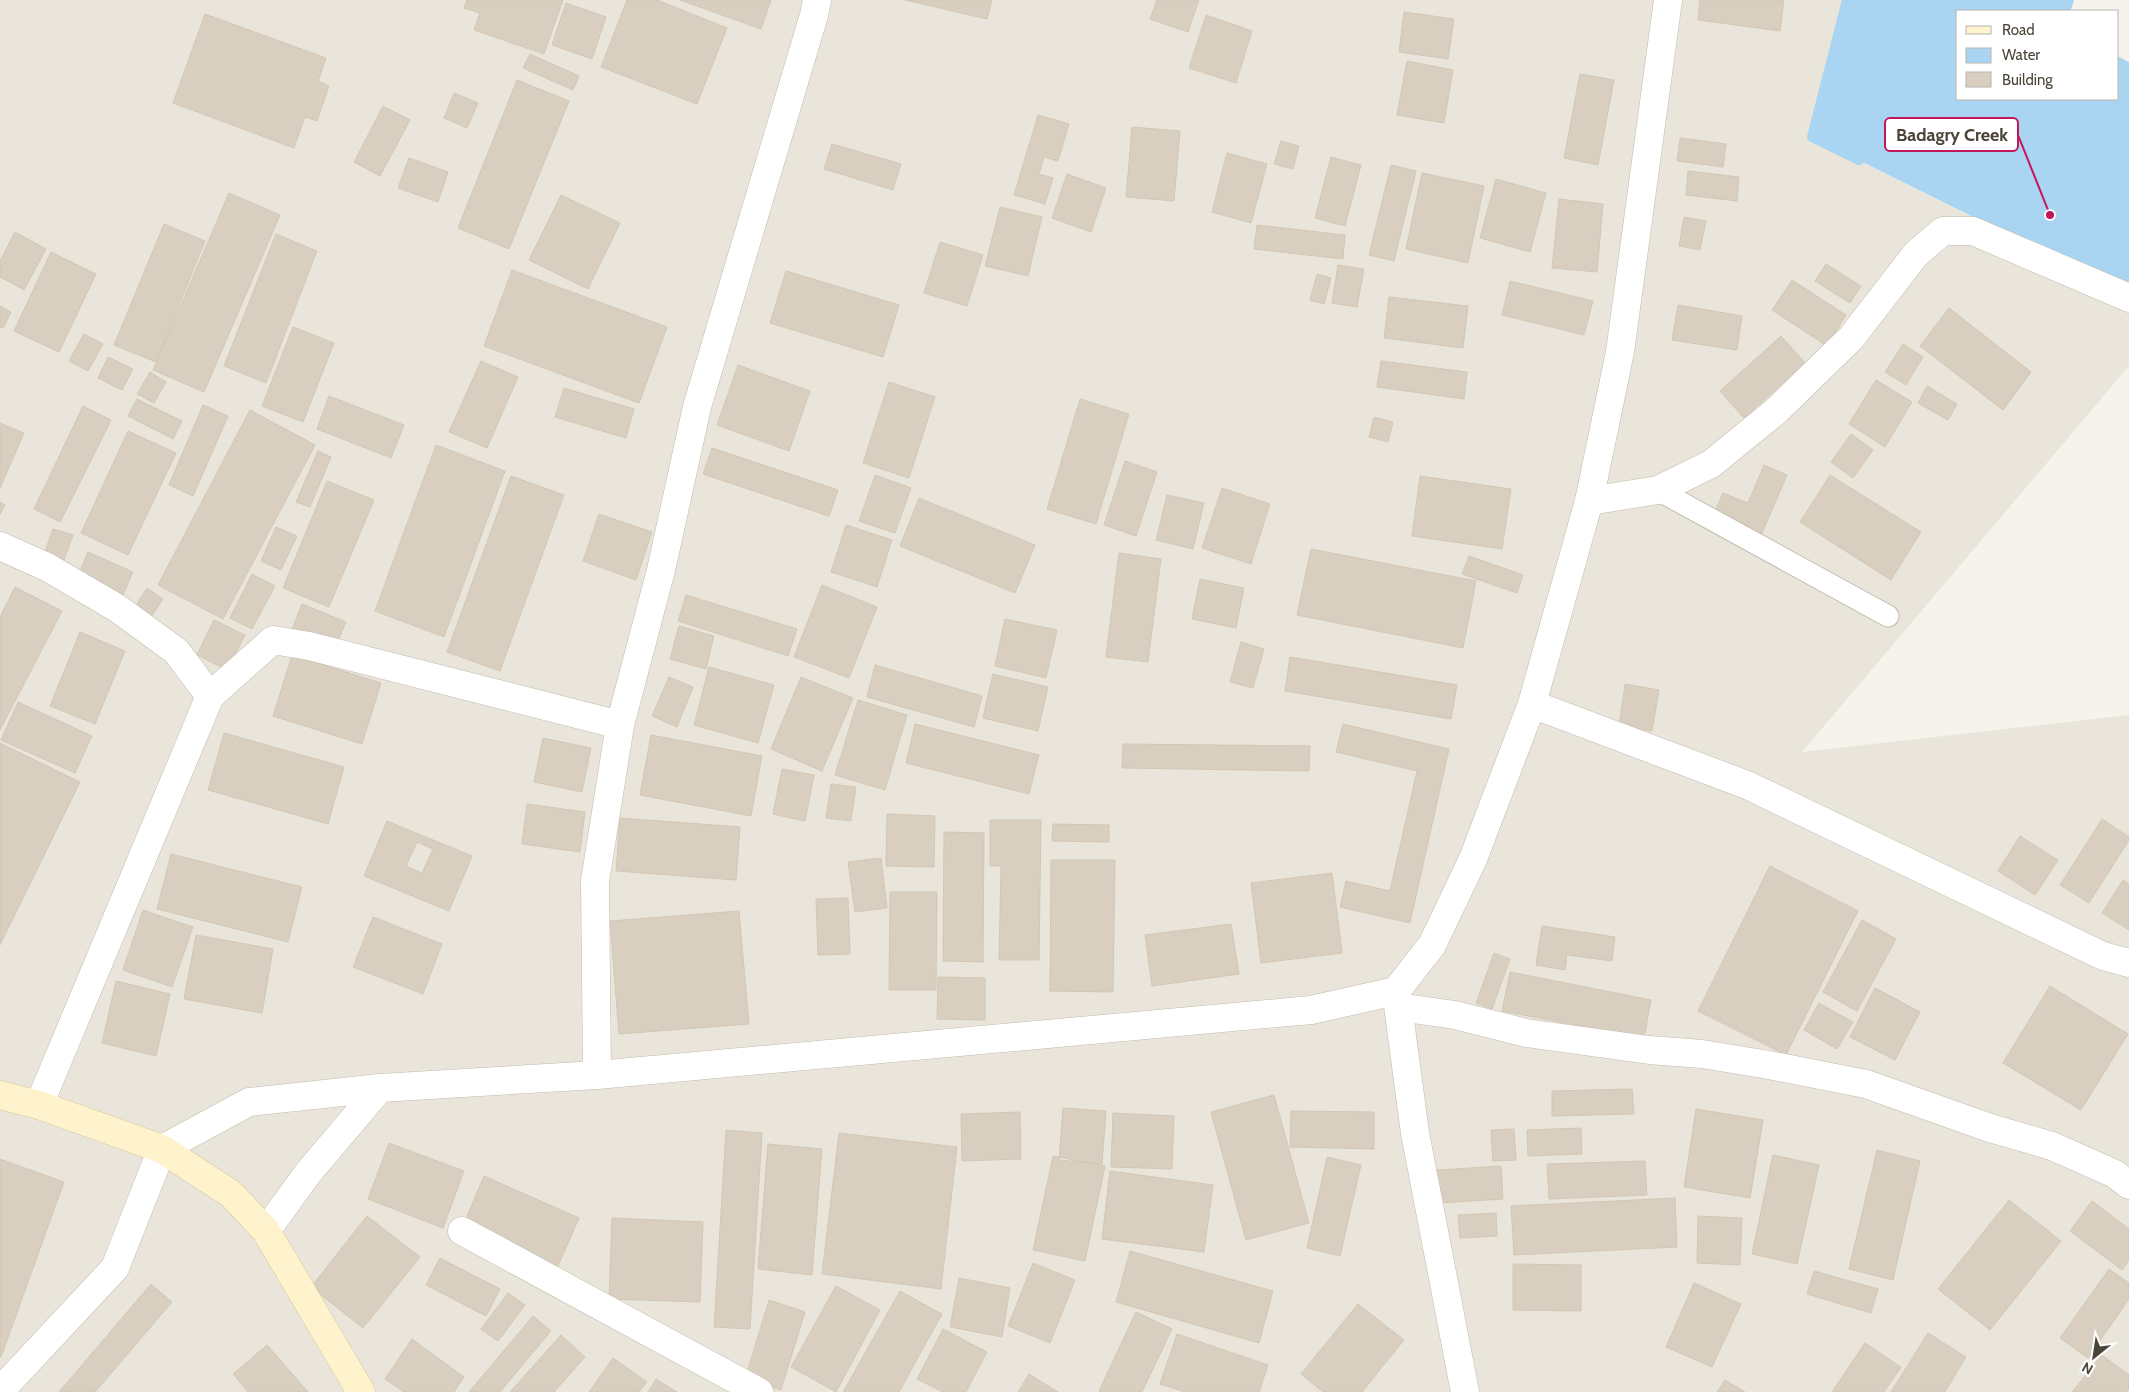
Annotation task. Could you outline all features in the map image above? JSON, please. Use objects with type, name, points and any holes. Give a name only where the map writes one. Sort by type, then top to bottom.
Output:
[{"type":"main road","points":[[0,1095],[39,1105],[162,1149],[231,1194],[266,1231],[361,1392]]},
{"type":"street","points":[[597,1075],[595,881],[620,725],[661,570],[697,407],[817,0]]},
{"type":"street","points":[[1466,1392],[1415,1133],[1397,999],[1432,945],[1473,859],[1532,704],[1589,502],[1620,352],[1668,0]]},
{"type":"street","points":[[1589,502],[1658,490],[1711,464],[1776,411],[1851,338],[1916,254],[1942,231],[1973,231],[2129,298]]},
{"type":"street","points":[[0,546],[48,567],[117,608],[176,651],[210,696]]},
{"type":"street","points":[[39,1105],[210,696],[273,640],[309,646],[620,725]]},
{"type":"street","points":[[1532,704],[1747,785],[2103,956],[2129,963]]},
{"type":"street","points":[[0,1391],[115,1268],[162,1149],[249,1102],[380,1088],[597,1075],[1311,1010],[1397,999],[1526,1033],[1649,1050],[1702,1054],[1866,1084],[1990,1128],[2052,1146],[2116,1174],[2129,1185]]},
{"type":"street","points":[[266,1231],[308,1174],[380,1088]]},
{"type":"street","points":[[462,1231],[759,1392]]},
{"type":"lane","points":[[1658,490],[1888,616]]},
{"type":"shaded area","points":[[0,0],[1847,0],[1812,137],[2129,294],[2129,366],[1802,752],[2129,715],[2129,1392],[0,1392]]},
{"type":"water","points":[[1847,0],[2069,0],[2065,10],[1956,10],[1956,100],[2119,100],[2119,63],[2129,68],[2129,294],[1812,137]]},
{"type":"building","points":[[467,0],[563,0],[544,54],[474,30],[480,13],[464,8]]},
{"type":"building","points":[[627,0],[657,0],[727,28],[697,104],[601,67]]},
{"type":"building","points":[[680,0],[771,0],[761,29]]},
{"type":"building","points":[[905,0],[992,0],[987,19]]},
{"type":"building","points":[[1157,0],[1199,0],[1188,32],[1150,19]]},
{"type":"building","points":[[1700,0],[1784,0],[1780,31],[1698,20]]},
{"type":"building","points":[[566,3],[606,17],[592,59],[552,45]]},
{"type":"building","points":[[1404,12],[1454,19],[1448,59],[1399,52]]},
{"type":"building","points":[[205,14],[326,58],[318,81],[329,86],[317,121],[305,117],[294,148],[173,103]]},
{"type":"building","points":[[1206,15],[1252,31],[1236,83],[1189,68]]},
{"type":"building","points":[[530,54],[579,76],[573,90],[523,68]]},
{"type":"building","points":[[1407,61],[1453,70],[1444,123],[1397,115]]},
{"type":"building","points":[[1580,74],[1614,80],[1598,165],[1564,158]]},
{"type":"building","points":[[517,80],[569,101],[509,249],[458,228]]},
{"type":"building","points":[[454,93],[478,103],[467,128],[444,118]]},
{"type":"building","points":[[383,106],[410,120],[380,176],[354,162]]},
{"type":"building","points":[[1038,115],[1069,124],[1058,161],[1044,157],[1039,174],[1053,178],[1045,204],[1014,195]]},
{"type":"building","points":[[1132,127],[1180,131],[1174,201],[1126,197]]},
{"type":"building","points":[[1680,138],[1726,144],[1723,167],[1677,161]]},
{"type":"building","points":[[1281,141],[1299,146],[1293,169],[1274,164]]},
{"type":"building","points":[[832,144],[901,164],[893,190],[824,169]]},
{"type":"building","points":[[1227,153],[1267,164],[1251,223],[1212,212]]},
{"type":"building","points":[[1331,157],[1361,165],[1345,226],[1315,218]]},
{"type":"building","points":[[409,158],[448,172],[438,202],[398,188]]},
{"type":"building","points":[[1391,165],[1416,171],[1394,261],[1369,255]]},
{"type":"building","points":[[1688,171],[1739,177],[1737,201],[1686,195]]},
{"type":"building","points":[[1422,173],[1484,186],[1468,263],[1406,249]]},
{"type":"building","points":[[1067,174],[1106,188],[1091,232],[1052,218]]},
{"type":"building","points":[[1496,179],[1546,193],[1530,252],[1480,238]]},
{"type":"building","points":[[229,193],[280,215],[204,392],[153,370]]},
{"type":"building","points":[[561,195],[620,223],[588,289],[529,260]]},
{"type":"building","points":[[1559,199],[1603,204],[1597,272],[1552,268]]},
{"type":"building","points":[[1000,207],[1042,217],[1028,276],[985,266]]},
{"type":"building","points":[[1684,217],[1706,221],[1700,250],[1679,246]]},
{"type":"building","points":[[164,224],[205,241],[156,362],[114,345]]},
{"type":"building","points":[[1257,225],[1345,235],[1343,259],[1254,249]]},
{"type":"building","points":[[15,232],[46,249],[24,290],[0,277],[0,261]]},
{"type":"building","points":[[276,234],[317,251],[266,383],[224,366]]},
{"type":"building","points":[[940,242],[983,255],[967,306],[924,293]]},
{"type":"building","points":[[51,252],[96,274],[59,352],[14,331]]},
{"type":"building","points":[[1826,264],[1861,286],[1850,303],[1815,281]]},
{"type":"building","points":[[1338,265],[1364,269],[1357,307],[1332,303]]},
{"type":"building","points":[[512,270],[667,327],[639,403],[484,346]]},
{"type":"building","points":[[786,271],[899,305],[883,357],[770,323]]},
{"type":"building","points":[[1317,274],[1331,278],[1324,304],[1310,300]]},
{"type":"building","points":[[1792,280],[1846,315],[1827,346],[1772,310]]},
{"type":"building","points":[[1510,281],[1593,301],[1584,335],[1502,315]]},
{"type":"building","points":[[1389,297],[1468,306],[1463,348],[1384,338]]},
{"type":"building","points":[[1678,305],[1742,316],[1737,350],[1672,340]]},
{"type":"building","points":[[0,306],[11,312],[3,328],[0,327]]},
{"type":"building","points":[[1949,308],[2031,372],[2003,410],[1920,346]]},
{"type":"building","points":[[293,327],[334,343],[303,422],[262,406]]},
{"type":"building","points":[[84,334],[103,344],[88,371],[69,361]]},
{"type":"building","points":[[1781,336],[1805,363],[1744,418],[1720,391]]},
{"type":"building","points":[[1903,344],[1923,357],[1906,385],[1885,372]]},
{"type":"building","points":[[108,357],[133,369],[122,390],[98,378]]},
{"type":"building","points":[[481,361],[518,377],[487,448],[449,432]]},
{"type":"building","points":[[1381,361],[1467,372],[1464,399],[1377,387]]},
{"type":"building","points":[[738,365],[810,391],[789,451],[717,425]]},
{"type":"building","points":[[150,372],[166,382],[154,403],[137,394]]},
{"type":"building","points":[[1876,380],[1912,402],[1885,447],[1849,424]]},
{"type":"building","points":[[889,382],[935,397],[909,478],[863,463]]},
{"type":"building","points":[[1927,386],[1957,404],[1948,420],[1918,403]]},
{"type":"building","points":[[564,388],[634,409],[626,438],[555,417]]},
{"type":"building","points":[[329,396],[404,425],[391,458],[317,429]]},
{"type":"building","points":[[137,399],[182,421],[173,439],[128,416]]},
{"type":"building","points":[[1080,399],[1129,414],[1096,524],[1047,509]]},
{"type":"building","points":[[203,405],[228,416],[193,496],[169,485]]},
{"type":"building","points":[[83,406],[111,420],[60,522],[34,509]]},
{"type":"building","points":[[250,410],[315,445],[223,619],[158,585]]},
{"type":"building","points":[[1374,417],[1393,422],[1388,442],[1369,437]]},
{"type":"building","points":[[0,423],[24,433],[0,488]]},
{"type":"building","points":[[128,431],[176,453],[128,555],[81,533]]},
{"type":"building","points":[[1851,434],[1873,450],[1853,478],[1831,462]]},
{"type":"building","points":[[436,445],[505,471],[444,637],[375,611]]},
{"type":"building","points":[[712,448],[838,490],[829,516],[703,474]]},
{"type":"building","points":[[318,451],[331,457],[310,507],[296,502]]},
{"type":"building","points":[[1125,461],[1157,472],[1136,536],[1104,525]]},
{"type":"building","points":[[1764,465],[1787,475],[1760,538],[1712,518],[1723,493],[1748,503]]},
{"type":"building","points":[[875,475],[911,488],[895,533],[859,521]]},
{"type":"building","points":[[1830,475],[1921,532],[1891,580],[1800,522]]},
{"type":"building","points":[[511,476],[564,495],[500,671],[447,652]]},
{"type":"building","points":[[1420,476],[1511,489],[1502,549],[1412,536]]},
{"type":"building","points":[[327,481],[374,500],[329,607],[283,588]]},
{"type":"building","points":[[1222,488],[1270,504],[1251,564],[1202,548]]},
{"type":"building","points":[[1167,495],[1204,503],[1193,549],[1156,540]]},
{"type":"building","points":[[919,498],[1035,545],[1015,593],[900,546]]},
{"type":"building","points":[[0,502],[5,505],[0,514]]},
{"type":"building","points":[[599,514],[652,532],[636,580],[583,561]]},
{"type":"building","points":[[846,525],[892,540],[877,587],[831,572]]},
{"type":"building","points":[[276,527],[297,536],[281,570],[261,561]]},
{"type":"building","points":[[53,529],[73,535],[64,560],[44,554]]},
{"type":"building","points":[[1311,549],[1476,581],[1463,648],[1297,615]]},
{"type":"building","points":[[88,552],[133,572],[123,595],[78,576]]},
{"type":"building","points":[[1119,553],[1161,559],[1148,662],[1106,657]]},
{"type":"building","points":[[1469,556],[1523,575],[1517,593],[1462,574]]},
{"type":"building","points":[[252,574],[275,586],[252,629],[230,618]]},
{"type":"building","points":[[1200,579],[1244,588],[1236,628],[1192,619]]},
{"type":"building","points":[[822,585],[877,607],[849,678],[794,657]]},
{"type":"building","points":[[15,587],[62,611],[0,730],[0,617]]},
{"type":"building","points":[[147,588],[163,599],[151,617],[135,607]]},
{"type":"building","points":[[686,595],[797,629],[788,656],[678,621]]},
{"type":"building","points":[[302,604],[346,622],[335,648],[292,630]]},
{"type":"building","points":[[1005,619],[1057,630],[1046,678],[995,666]]},
{"type":"building","points":[[214,620],[245,635],[227,670],[197,655]]},
{"type":"building","points":[[679,626],[714,636],[706,669],[670,659]]},
{"type":"building","points":[[80,632],[125,651],[95,724],[50,706]]},
{"type":"building","points":[[1241,642],[1264,649],[1253,688],[1230,682]]},
{"type":"building","points":[[292,655],[381,683],[362,744],[273,716]]},
{"type":"building","points":[[1290,657],[1457,685],[1451,719],[1285,691]]},
{"type":"building","points":[[875,665],[982,696],[974,727],[867,697]]},
{"type":"building","points":[[709,667],[774,685],[758,743],[694,725]]},
{"type":"building","points":[[993,674],[1048,687],[1038,731],[983,718]]},
{"type":"building","points":[[669,677],[693,687],[677,727],[652,716]]},
{"type":"building","points":[[801,677],[853,698],[822,771],[771,749]]},
{"type":"building","points":[[1625,684],[1659,690],[1652,731],[1619,726]]},
{"type":"building","points":[[858,700],[907,715],[885,790],[835,775]]},
{"type":"building","points":[[18,702],[92,736],[75,773],[1,740]]},
{"type":"building","points":[[915,724],[1039,755],[1029,794],[906,763]]},
{"type":"building","points":[[1343,724],[1449,749],[1410,923],[1340,907],[1346,881],[1390,891],[1417,771],[1336,752]]},
{"type":"building","points":[[224,733],[344,767],[328,824],[208,790]]},
{"type":"building","points":[[651,735],[762,756],[751,816],[640,795]]},
{"type":"building","points":[[543,738],[591,748],[582,792],[534,782]]},
{"type":"building","points":[[0,743],[80,782],[0,945]]},
{"type":"building","points":[[1123,744],[1310,746],[1309,771],[1122,768]]},
{"type":"building","points":[[782,769],[814,775],[805,821],[773,814]]},
{"type":"building","points":[[831,784],[856,787],[851,821],[826,818]]},
{"type":"building","points":[[527,804],[585,812],[580,852],[522,844]]},
{"type":"building","points":[[887,814],[935,816],[934,867],[886,866]]},
{"type":"building","points":[[620,818],[740,827],[736,880],[616,871]]},
{"type":"building","points":[[2102,819],[2129,837],[2129,840],[2089,903],[2060,885]]},
{"type":"building","points":[[990,820],[1041,820],[1039,960],[999,960],[1001,866],[990,866]]},
{"type":"building","points":[[387,821],[472,856],[449,911],[364,876]],"holes":[[[417,842],[433,849],[422,873],[406,866]]]},
{"type":"building","points":[[1053,824],[1109,825],[1109,842],[1052,841]]},
{"type":"building","points":[[944,832],[984,833],[983,962],[943,961]]},
{"type":"building","points":[[2020,836],[2058,860],[2035,895],[1998,871]]},
{"type":"building","points":[[171,854],[302,887],[288,942],[157,909]]},
{"type":"building","points":[[881,858],[887,908],[855,912],[848,862]]},
{"type":"building","points":[[1051,860],[1115,860],[1113,992],[1050,991]]},
{"type":"building","points":[[1770,866],[1858,911],[1786,1055],[1698,1011]]},
{"type":"building","points":[[1332,873],[1342,953],[1261,963],[1251,883]]},
{"type":"building","points":[[2123,880],[2129,884],[2129,930],[2102,913]]},
{"type":"building","points":[[890,892],[937,892],[936,990],[889,990]]},
{"type":"building","points":[[848,898],[850,954],[818,955],[816,899]]},
{"type":"building","points":[[143,910],[193,927],[172,987],[123,970]]},
{"type":"building","points":[[739,911],[749,1024],[619,1034],[610,921]]},
{"type":"building","points":[[373,917],[442,944],[423,994],[353,967]]},
{"type":"building","points":[[1862,920],[1896,939],[1857,1011],[1823,992]]},
{"type":"building","points":[[1231,924],[1239,974],[1152,986],[1145,935]]},
{"type":"building","points":[[1542,926],[1615,937],[1612,961],[1567,955],[1565,970],[1536,965]]},
{"type":"building","points":[[196,935],[273,949],[262,1013],[184,999]]},
{"type":"building","points":[[1494,953],[1510,959],[1492,1009],[1476,1003]]},
{"type":"building","points":[[1510,972],[1651,1000],[1644,1038],[1502,1011]]},
{"type":"building","points":[[938,977],[985,978],[985,1020],[937,1019]]},
{"type":"building","points":[[116,981],[170,994],[156,1056],[102,1043]]},
{"type":"building","points":[[2050,986],[2128,1034],[2081,1110],[2003,1063]]},
{"type":"building","points":[[1875,988],[1920,1012],[1895,1060],[1850,1037]]},
{"type":"building","points":[[1819,1003],[1853,1022],[1837,1049],[1804,1030]]},
{"type":"building","points":[[1632,1089],[1634,1114],[1552,1116],[1552,1091]]},
{"type":"building","points":[[1274,1095],[1309,1223],[1246,1240],[1211,1112]]},
{"type":"building","points":[[1063,1108],[1106,1111],[1102,1164],[1059,1160]]},
{"type":"building","points":[[1696,1109],[1763,1120],[1750,1198],[1684,1187]]},
{"type":"building","points":[[1291,1111],[1374,1112],[1374,1149],[1290,1147]]},
{"type":"building","points":[[1020,1112],[1021,1159],[962,1161],[961,1114]]},
{"type":"building","points":[[1113,1113],[1174,1116],[1172,1169],[1111,1167]]},
{"type":"building","points":[[1581,1128],[1582,1154],[1528,1156],[1527,1130]]},
{"type":"building","points":[[1514,1129],[1516,1160],[1493,1161],[1491,1130]]},
{"type":"building","points":[[726,1130],[762,1133],[750,1329],[714,1327]]},
{"type":"building","points":[[839,1133],[957,1147],[941,1289],[822,1274]]},
{"type":"building","points":[[389,1143],[464,1171],[443,1228],[368,1199]]},
{"type":"building","points":[[768,1144],[822,1149],[812,1275],[758,1269]]},
{"type":"building","points":[[1877,1150],[1920,1161],[1893,1280],[1849,1269]]},
{"type":"building","points":[[1773,1155],[1819,1165],[1797,1264],[1752,1254]]},
{"type":"building","points":[[1053,1156],[1105,1166],[1085,1261],[1033,1250]]},
{"type":"building","points":[[1327,1157],[1361,1165],[1340,1256],[1307,1248]]},
{"type":"building","points":[[0,1159],[64,1182],[1,1357],[0,1357]]},
{"type":"building","points":[[1645,1161],[1647,1195],[1549,1199],[1547,1164]]},
{"type":"building","points":[[1501,1166],[1503,1199],[1439,1203],[1437,1170]]},
{"type":"building","points":[[1110,1171],[1213,1185],[1204,1252],[1102,1239]]},
{"type":"building","points":[[484,1176],[579,1218],[558,1266],[463,1226]]},
{"type":"building","points":[[1675,1198],[1677,1247],[1514,1255],[1511,1206]]},
{"type":"building","points":[[2009,1200],[2061,1241],[1990,1330],[1938,1289]]},
{"type":"building","points":[[2092,1201],[2129,1229],[2129,1260],[2122,1270],[2070,1231]]},
{"type":"building","points":[[1496,1213],[1497,1236],[1460,1238],[1458,1215]]},
{"type":"building","points":[[367,1216],[420,1257],[363,1328],[311,1287]]},
{"type":"building","points":[[1698,1216],[1742,1218],[1740,1265],[1697,1263]]},
{"type":"building","points":[[612,1218],[703,1222],[700,1302],[609,1299]]},
{"type":"building","points":[[1130,1251],[1273,1291],[1259,1343],[1116,1302]]},
{"type":"building","points":[[440,1258],[500,1289],[486,1316],[426,1285]]},
{"type":"building","points":[[1033,1263],[1075,1280],[1050,1343],[1008,1326]]},
{"type":"building","points":[[1513,1264],[1581,1265],[1581,1311],[1513,1310]]},
{"type":"building","points":[[2109,1269],[2129,1283],[2129,1299],[2088,1358],[2060,1338]]},
{"type":"building","points":[[1814,1271],[1878,1289],[1871,1313],[1807,1294]]},
{"type":"building","points":[[959,1278],[1010,1288],[1002,1337],[950,1327]]},
{"type":"building","points":[[1694,1283],[1741,1304],[1712,1367],[1666,1347]]},
{"type":"building","points":[[151,1284],[172,1302],[95,1392],[59,1392]]},
{"type":"building","points":[[836,1286],[880,1310],[836,1392],[791,1367]]},
{"type":"building","points":[[900,1291],[942,1314],[899,1392],[843,1392]]},
{"type":"building","points":[[508,1293],[525,1305],[498,1341],[481,1329]]},
{"type":"building","points":[[769,1300],[805,1312],[781,1390],[745,1379]]},
{"type":"building","points":[[1358,1304],[1404,1340],[1362,1392],[1323,1392],[1301,1374]]},
{"type":"building","points":[[1136,1312],[1172,1329],[1142,1392],[1101,1392],[1099,1391]]},
{"type":"building","points":[[533,1316],[551,1331],[500,1392],[469,1392]]},
{"type":"building","points":[[943,1329],[987,1352],[966,1392],[943,1392],[917,1379]]},
{"type":"building","points":[[1928,1333],[1966,1357],[1945,1392],[1891,1392]]},
{"type":"building","points":[[1177,1334],[1268,1365],[1259,1392],[1185,1392],[1160,1384]]},
{"type":"building","points":[[561,1335],[585,1357],[554,1392],[510,1392]]},
{"type":"building","points":[[412,1339],[464,1377],[454,1392],[404,1392],[385,1379]]},
{"type":"building","points":[[1865,1343],[1901,1367],[1884,1392],[1832,1392]]},
{"type":"building","points":[[267,1345],[308,1392],[248,1392],[233,1374]]},
{"type":"building","points":[[2102,1355],[2129,1375],[2129,1389],[2126,1392],[2072,1392]]},
{"type":"building","points":[[613,1358],[647,1382],[639,1392],[589,1392]]},
{"type":"building","points":[[1029,1374],[1058,1392],[1018,1392]]},
{"type":"building","points":[[656,1379],[677,1392],[648,1392]]},
{"type":"building","points":[[1725,1380],[1745,1392],[1717,1392]]},
{"type":"waterway","points":[[1847,0],[1812,137],[1859,160]]},
{"type":"waterway","points":[[2065,10],[2069,0]]},
{"type":"waterway","points":[[2119,63],[2129,68]]},
{"type":"place","name":"Badagry Creek","points":[[2050,215]]}]
